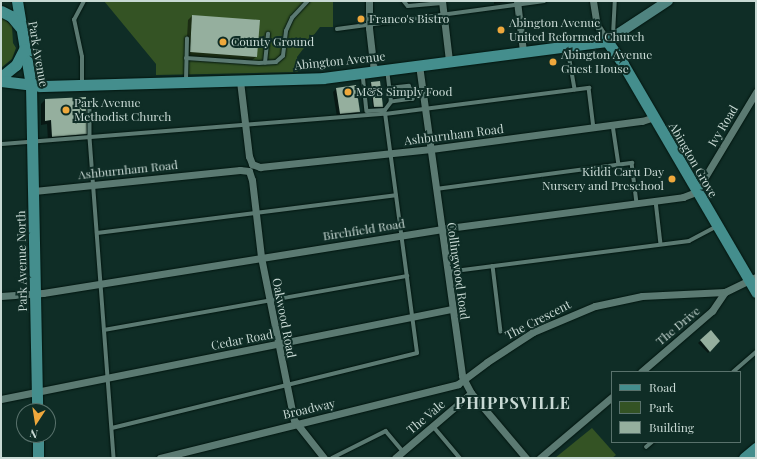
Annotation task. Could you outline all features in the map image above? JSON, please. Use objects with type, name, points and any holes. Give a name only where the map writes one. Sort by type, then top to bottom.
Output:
[{"type":"main road","name":"Park Avenue","points":[[17,1],[20,28],[31,86],[32,111]]},
{"type":"main road","name":"Abington Avenue","points":[[6,82],[31,86],[186,83],[323,78],[374,72],[610,39],[668,1]]},
{"type":"main road","points":[[1,11],[11,16],[20,28]]},
{"type":"main road","name":"Abington Grove","points":[[610,39],[716,226],[752,280],[756,292]]},
{"type":"main road","points":[[1,77],[16,65],[24,49]]},
{"type":"main road","points":[[28,70],[37,79],[54,85]]},
{"type":"main road","points":[[6,82],[24,93],[32,111]]},
{"type":"main road","points":[[32,111],[39,94],[54,85]]},
{"type":"main road","name":"Park Avenue North","points":[[32,111],[37,403]]},
{"type":"main road","points":[[38,443],[38,458]]},
{"type":"street","points":[[369,1],[369,24],[374,72]]},
{"type":"street","points":[[593,1],[596,25],[610,39]]},
{"type":"street","points":[[442,2],[442,15],[448,61]]},
{"type":"street","points":[[517,3],[523,51]]},
{"type":"street","name":"Collingwood Road","points":[[420,65],[452,309],[464,381],[471,393],[526,458]]},
{"type":"street","points":[[240,81],[245,126]]},
{"type":"street","name":"Ivy Road","points":[[696,192],[756,92]]},
{"type":"street","name":"Ashburnham Road","points":[[245,126],[250,160],[255,166],[264,168],[431,149],[613,125],[654,117]]},
{"type":"street","name":"Ashburnham Road","points":[[34,191],[240,170],[248,171]]},
{"type":"street","name":"Oakwood Road","points":[[248,171],[252,180],[261,257],[295,424],[324,458]]},
{"type":"street","name":"Birchfield Road","points":[[1,296],[36,292],[441,229],[683,197],[696,192]]},
{"type":"street","name":"The Crescent","points":[[464,381],[509,346],[573,313],[642,296],[725,292],[752,280]]},
{"type":"street","name":"The Drive","points":[[642,371],[712,311],[725,292]]},
{"type":"street","name":"Cedar Road","points":[[1,398],[452,309]]},
{"type":"street","name":"Broadway","points":[[160,458],[464,381]]},
{"type":"street","name":"The Vale","points":[[395,458],[471,393]]},
{"type":"street","points":[[540,458],[611,398]]},
{"type":"lane","points":[[82,84],[82,57],[75,32],[74,20],[84,1]]},
{"type":"lane","points":[[186,58],[265,63],[276,62],[283,56],[286,31],[292,18],[308,1]]},
{"type":"lane","points":[[404,1],[408,6],[442,2]]},
{"type":"lane","points":[[337,28],[442,15],[517,3],[544,1]]},
{"type":"lane","points":[[610,39],[615,1]]},
{"type":"lane","points":[[265,63],[268,34]]},
{"type":"lane","points":[[186,83],[187,39]]},
{"type":"lane","points":[[568,46],[575,89]]},
{"type":"lane","points":[[363,73],[367,111],[385,110],[390,102],[386,70]]},
{"type":"lane","points":[[389,88],[409,86],[412,99],[390,102]]},
{"type":"lane","points":[[1,144],[32,143],[385,114],[589,88],[594,127]]},
{"type":"lane","points":[[90,108],[93,184],[114,458]]},
{"type":"lane","points":[[112,428],[417,353],[385,114]]},
{"type":"lane","points":[[613,125],[619,165]]},
{"type":"lane","points":[[436,188],[632,163],[637,203]]},
{"type":"lane","points":[[97,233],[396,195]]},
{"type":"lane","points":[[656,201],[661,244]]},
{"type":"lane","points":[[447,272],[689,241],[716,226]]},
{"type":"lane","points":[[493,266],[501,332]]},
{"type":"lane","points":[[104,330],[407,276]]},
{"type":"lane","points":[[734,371],[756,352]]},
{"type":"lane","points":[[433,426],[460,458]]},
{"type":"lane","points":[[332,458],[386,430],[403,451]]},
{"type":"lane","points":[[646,447],[651,443]]},
{"type":"green space","name":"County Ground","points":[[104,1],[333,1],[333,27],[320,27],[297,57],[298,72],[156,75],[156,64]]},
{"type":"green space","points":[[1,16],[12,26],[13,43],[16,48],[12,59],[1,68]]},
{"type":"green space","points":[[592,428],[616,455],[612,458],[555,458]]},
{"type":"building","points":[[192,15],[260,20],[257,57],[190,52]]},
{"type":"building","points":[[380,81],[383,107],[374,107],[371,82]]},
{"type":"building","points":[[356,85],[360,112],[340,114],[336,88]]},
{"type":"building","name":"Park Avenue Methodist Church","points":[[86,97],[87,134],[52,137],[51,120],[45,121],[45,99]]},
{"type":"building","points":[[711,330],[720,341],[710,352],[700,340]]},
{"type":"place","name":"Franco's Bistro","points":[[361,19]]},
{"type":"place","name":"Abington Avenue United Reformed Church","points":[[501,30]]},
{"type":"place","name":"County Ground","points":[[223,42]]},
{"type":"place","name":"Abington Avenue Guest House","points":[[553,62]]},
{"type":"place","name":"M&S Simply Food","points":[[348,92]]},
{"type":"place","name":"Park Avenue Methodist Church","points":[[66,110]]},
{"type":"place","name":"Kiddi Caru Day Nursery and Preschool","points":[[672,179]]},
{"type":"district","name":"PHIPPSVILLE","points":[[513,403]]}]
